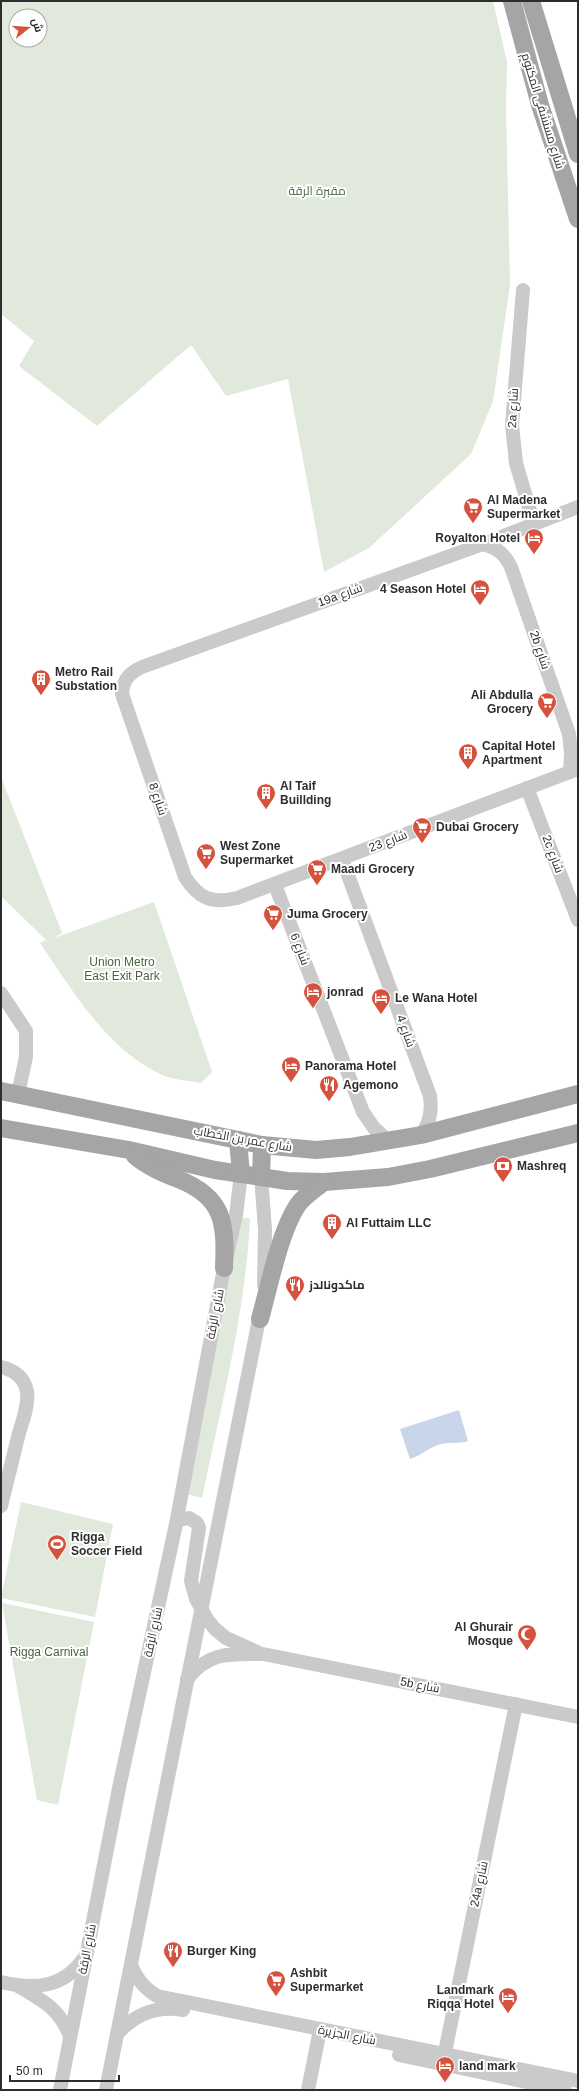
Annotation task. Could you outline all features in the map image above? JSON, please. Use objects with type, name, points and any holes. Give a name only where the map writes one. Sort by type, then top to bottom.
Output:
[{"type":"main road","name":"شارع مستشفى المكتوم","points":[[512,1],[540,105],[578,220]]},
{"type":"main road","name":"شارع مستشفى المكتوم","points":[[531,1],[578,154]]},
{"type":"main road","name":"شارع عمر بن الخطاب","points":[[9,1092],[262,1145],[316,1150],[388,1141],[421,1135],[578,1094]]},
{"type":"main road","points":[[1,1128],[129,1150],[241,1174],[287,1181],[324,1182],[388,1177],[430,1169],[578,1133]]},
{"type":"main road","points":[[238,1140],[241,1174]]},
{"type":"main road","points":[[261,1177],[262,1145]]},
{"type":"main road","points":[[129,1150],[152,1168],[193,1185],[210,1198],[218,1210],[223,1224],[225,1240],[224,1268]]},
{"type":"main road","points":[[260,1319],[287,1225],[300,1202],[324,1182]]},
{"type":"street","name":"2a شارع","points":[[523,290],[512,412],[512,432],[519,475],[534,524]]},
{"type":"street","name":"19a شارع","points":[[124,701],[122,687],[125,680],[129,674],[142,667],[483,544],[578,507]]},
{"type":"street","name":"2b شارع","points":[[483,544],[490,546],[503,554],[511,567],[569,734],[574,770]]},
{"type":"street","name":"شارع 8","points":[[124,701],[181,867],[185,877],[198,894]]},
{"type":"street","name":"شارع 23","points":[[198,894],[210,900],[224,901],[237,898],[275,885],[574,770]]},
{"type":"street","name":"2c شارع","points":[[527,788],[578,920]]},
{"type":"street","name":"شارع 4","points":[[342,859],[430,1096],[430,1117],[427,1127],[421,1135]]},
{"type":"street","name":"شارع 6","points":[[275,885],[363,1112],[374,1128],[388,1141]]},
{"type":"street","points":[[1,993],[26,1032],[26,1057],[9,1092]]},
{"type":"street","name":"شارع الرقة","points":[[60,2090],[85,1957],[176,1524],[224,1268],[239,1203],[241,1174]]},
{"type":"street","points":[[106,2090],[260,1319],[265,1259],[261,1177]]},
{"type":"street","points":[[1,1367],[12,1370],[24,1383],[27,1400],[1,1506]]},
{"type":"street","name":"5b شارع","points":[[176,1524],[179,1520],[189,1518],[197,1523],[199,1528],[191,1581],[194,1594],[207,1619],[226,1638],[263,1654],[578,1717]]},
{"type":"street","name":"5b شارع","points":[[188,1679],[197,1668],[208,1660],[222,1655],[263,1654]]},
{"type":"street","name":"24a شارع","points":[[443,2060],[516,1704]]},
{"type":"street","points":[[18,1986],[53,1983],[66,1978],[77,1969],[85,1957]]},
{"type":"street","name":"شارع الجزيرة","points":[[131,1965],[136,1978],[146,1989],[157,1996],[319,2034],[443,2060],[565,2090]]},
{"type":"street","points":[[1,1982],[18,1986],[47,2003],[58,2012],[70,2036]]},
{"type":"street","name":"شارع الجزيرة","points":[[118,2034],[127,2023],[139,2015],[152,2010],[167,2008],[319,2034]]},
{"type":"street","points":[[308,2090],[319,2034]]},
{"type":"street","name":"شارع الجزيرة","points":[[443,2060],[578,2082]]},
{"type":"green space","name":"مقبرة الرقة","points":[[1,1],[493,1],[507,62],[506,108],[510,285],[493,401],[471,454],[369,548],[324,572],[288,379],[226,396],[191,345],[97,426],[19,366],[34,341],[1,314]]},
{"type":"green space","name":"Union Metro East Exit Park","points":[[1,777],[62,933],[54,938],[154,902],[212,1072],[201,1083],[164,1076],[141,1063],[123,1049],[107,1034],[78,999],[40,943],[46,940],[1,896]]},
{"type":"green space","points":[[241,1218],[250,1218],[248,1253],[232,1358],[202,1498],[186,1494]]},
{"type":"green space","name":"Rigga Soccer Field","points":[[21,1502],[113,1524],[95,1617],[1,1598]]},
{"type":"green space","name":"Rigga Carnival","points":[[2,1603],[94,1622],[58,1805],[37,1800]]},
{"type":"water","points":[[459,1410],[468,1441],[441,1444],[410,1459],[400,1429]]},
{"type":"place","name":"Al Madena Supermarket","points":[[473,524]]},
{"type":"place","name":"Royalton Hotel","points":[[534,555]]},
{"type":"place","name":"4 Season Hotel","points":[[480,606]]},
{"type":"place","name":"Metro Rail Substation","points":[[41,696]]},
{"type":"place","name":"Ali Abdulla Grocery","points":[[547,719]]},
{"type":"place","name":"Capital Hotel Apartment","points":[[468,770]]},
{"type":"place","name":"Al Taif Buillding","points":[[266,810]]},
{"type":"place","name":"Dubai Grocery","points":[[422,844]]},
{"type":"place","name":"West Zone Supermarket","points":[[206,870]]},
{"type":"place","name":"Maadi Grocery","points":[[317,886]]},
{"type":"place","name":"Juma Grocery","points":[[273,931]]},
{"type":"place","name":"jonrad","points":[[313,1009]]},
{"type":"place","name":"Le Wana Hotel","points":[[381,1015]]},
{"type":"place","name":"Panorama Hotel","points":[[291,1083]]},
{"type":"place","name":"Agemono","points":[[329,1102]]},
{"type":"place","name":"Mashreq","points":[[503,1183]]},
{"type":"place","name":"Al Futtaim LLC","points":[[332,1240]]},
{"type":"place","name":"ماكدونالدز","points":[[295,1302]]},
{"type":"place","name":"Rigga Soccer Field","points":[[57,1561]]},
{"type":"place","name":"Al Ghurair Mosque","points":[[527,1651]]},
{"type":"place","name":"Burger King","points":[[173,1968]]},
{"type":"place","name":"Ashbit Supermarket","points":[[276,1997]]},
{"type":"place","name":"Landmark Riqqa Hotel","points":[[508,2014]]},
{"type":"place","name":"land mark","points":[[445,2083]]}]
